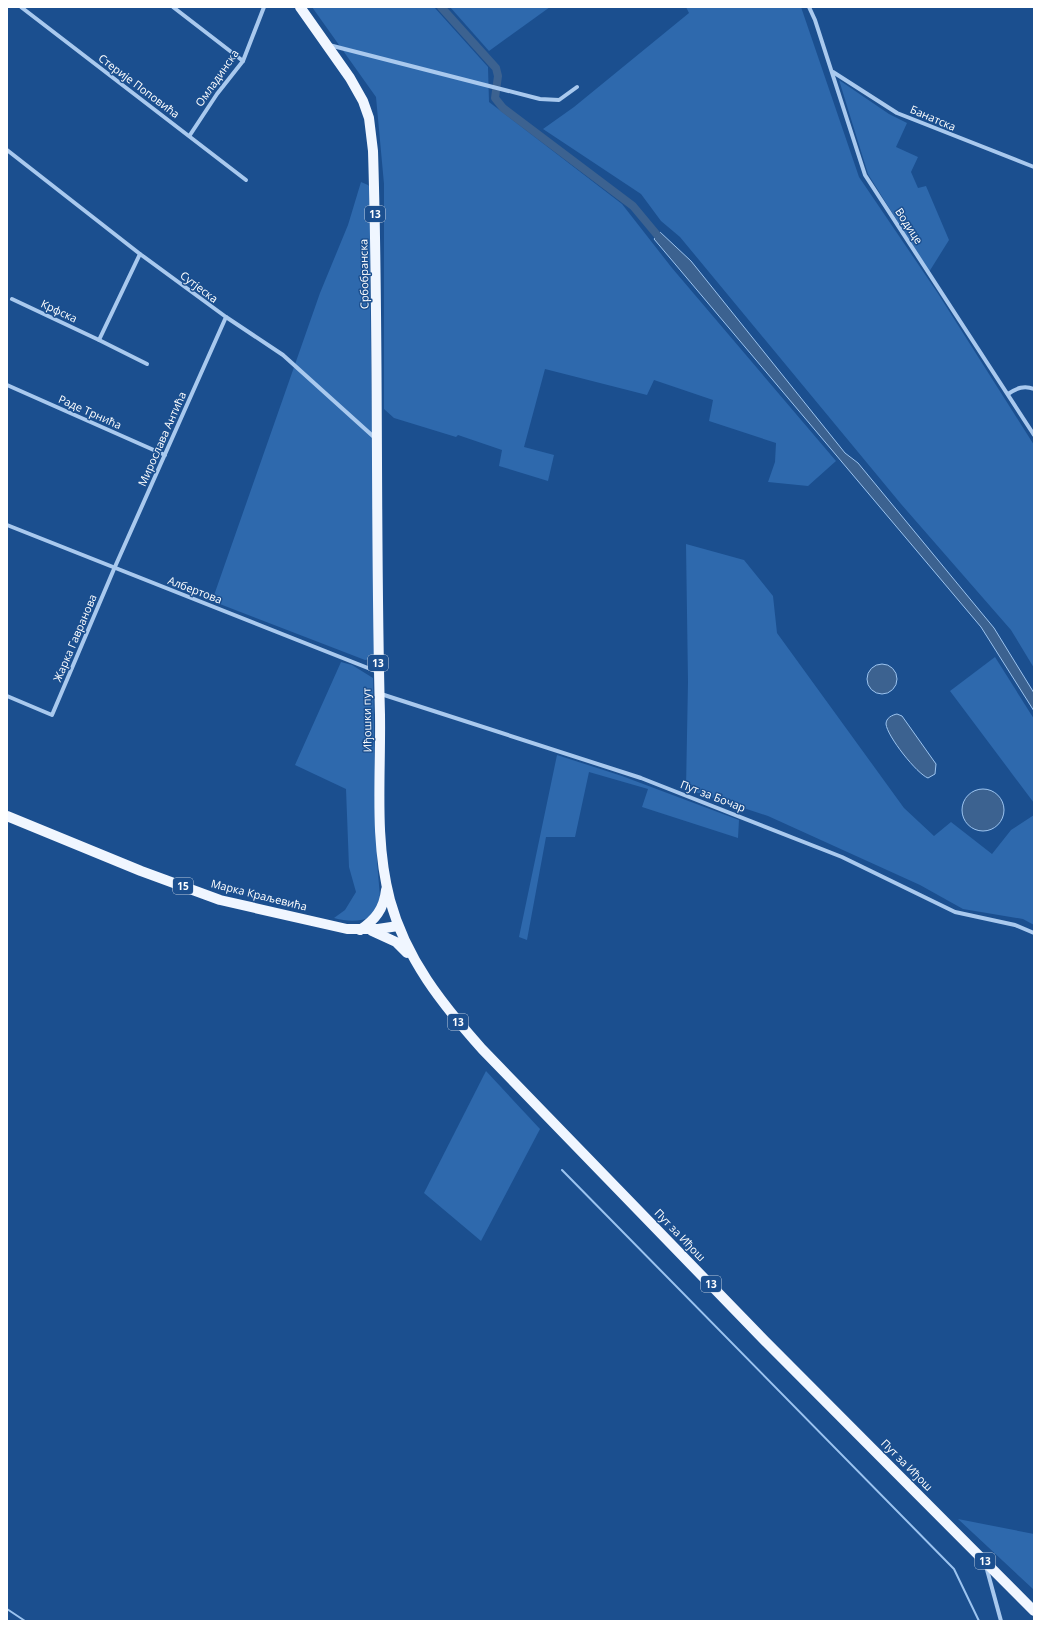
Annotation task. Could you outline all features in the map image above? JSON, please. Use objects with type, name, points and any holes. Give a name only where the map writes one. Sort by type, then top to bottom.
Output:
[{"type":"main road","name":"Србобранска","points":[[300,7],[350,78],[363,101],[369,118],[373,151],[378,441]]},
{"type":"main road","name":"Иђошки пут","points":[[378,441],[378,672],[381,821],[386,884],[398,926]]},
{"type":"main road","name":"Марка Краљевића","points":[[7,816],[141,871],[220,900],[336,927],[363,930],[398,926]]},
{"type":"main road","points":[[386,884],[383,906],[378,915],[363,930],[385,936],[396,942],[413,960]]},
{"type":"main road","name":"Пут за Иђош","points":[[398,926],[413,960],[438,999],[482,1049],[766,1341],[1034,1611]]},
{"type":"street","name":"Стерије Поповића","points":[[21,7],[190,135],[246,180]]},
{"type":"street","points":[[173,7],[243,61]]},
{"type":"street","name":"Омладинска","points":[[190,135],[217,94],[243,61],[264,7]]},
{"type":"street","name":"Водице","points":[[809,7],[815,20],[865,175],[1034,435]]},
{"type":"street","points":[[327,44],[540,99],[559,100],[577,87]]},
{"type":"street","name":"Банатска","points":[[832,72],[897,113],[1034,167]]},
{"type":"street","name":"Сутјеска","points":[[7,150],[140,254],[226,317],[283,356],[378,441]]},
{"type":"street","points":[[99,340],[140,254]]},
{"type":"street","name":"Крфска","points":[[12,299],[147,364]]},
{"type":"street","name":"Мирослава Антића","points":[[114,569],[226,317]]},
{"type":"street","name":"Раде Трнића","points":[[7,385],[165,455]]},
{"type":"street","points":[[1008,394],[1020,387],[1028,386],[1034,389]]},
{"type":"street","name":"Албертова","points":[[7,525],[114,569],[378,672]]},
{"type":"street","name":"Жарка Гавранова","points":[[7,696],[52,715],[114,569]]},
{"type":"street","name":"Пут за Бочар","points":[[379,694],[641,778],[842,857],[955,912],[1015,925],[1034,933]]},
{"type":"street","points":[[984,1560],[1001,1621]]},
{"type":"shaded area","points":[[312,7],[434,7],[488,67],[489,102],[622,204],[672,268],[836,461],[808,486],[768,482],[775,462],[776,443],[709,421],[713,400],[654,380],[647,395],[545,369],[524,447],[554,455],[548,481],[499,466],[502,450],[458,435],[456,437],[394,418],[384,409],[384,184],[376,97]]},
{"type":"shaded area","points":[[450,7],[550,7],[489,51]]},
{"type":"shaded area","points":[[686,7],[801,7],[859,177],[937,292],[1034,445],[1034,668],[1011,630],[901,504],[680,237],[661,221],[641,194],[543,129],[574,107],[689,13]]},
{"type":"shaded area","points":[[839,80],[889,114],[907,123],[896,147],[918,157],[911,172],[918,188],[926,186],[949,240],[929,272],[868,174]]},
{"type":"shaded area","points":[[361,182],[368,185],[372,191],[370,282],[375,653],[372,659],[365,660],[212,601],[320,293],[348,225]]},
{"type":"shaded area","points":[[660,232],[691,261],[845,453],[858,463],[994,628],[1034,693],[1034,711],[981,627],[654,239]]},
{"type":"shaded area","points":[[686,544],[744,560],[773,596],[777,633],[904,808],[934,836],[951,822],[992,854],[1011,830],[1034,815],[1034,925],[1023,919],[963,909],[920,885],[768,816],[686,789],[688,682]]},
{"type":"shaded area","points":[[995,657],[1034,719],[1034,803],[950,691]]},
{"type":"shaded area","points":[[341,662],[352,665],[373,678],[377,861],[380,897],[374,916],[354,921],[334,918],[345,910],[356,892],[349,867],[346,789],[295,765]]},
{"type":"shaded area","points":[[882,664],[888,665],[896,673],[896,685],[888,693],[882,694],[876,693],[868,685],[867,679],[868,673],[876,665]]},
{"type":"shaded area","points":[[897,714],[902,716],[936,764],[935,774],[928,778],[917,770],[891,737],[886,724],[887,720],[891,716]]},
{"type":"shaded area","points":[[557,755],[622,776],[739,820],[738,838],[642,807],[648,789],[589,772],[575,837],[546,837],[527,940],[519,937]]},
{"type":"shaded area","points":[[979,789],[987,789],[995,792],[1001,798],[1004,810],[1001,822],[995,828],[987,831],[979,831],[971,828],[965,822],[962,814],[962,806],[965,798],[971,792]]},
{"type":"shaded area","points":[[486,1071],[540,1129],[481,1241],[424,1193]]},
{"type":"shaded area","points":[[958,1519],[1034,1534],[1034,1603],[1033,1589]]},
{"type":"waterway","points":[[441,7],[496,68],[498,76],[495,98],[503,108],[633,206],[663,242]]},
{"type":"waterway","points":[[562,1170],[954,1569],[979,1621]]},
{"type":"waterway","points":[[7,1609],[25,1621]]}]
